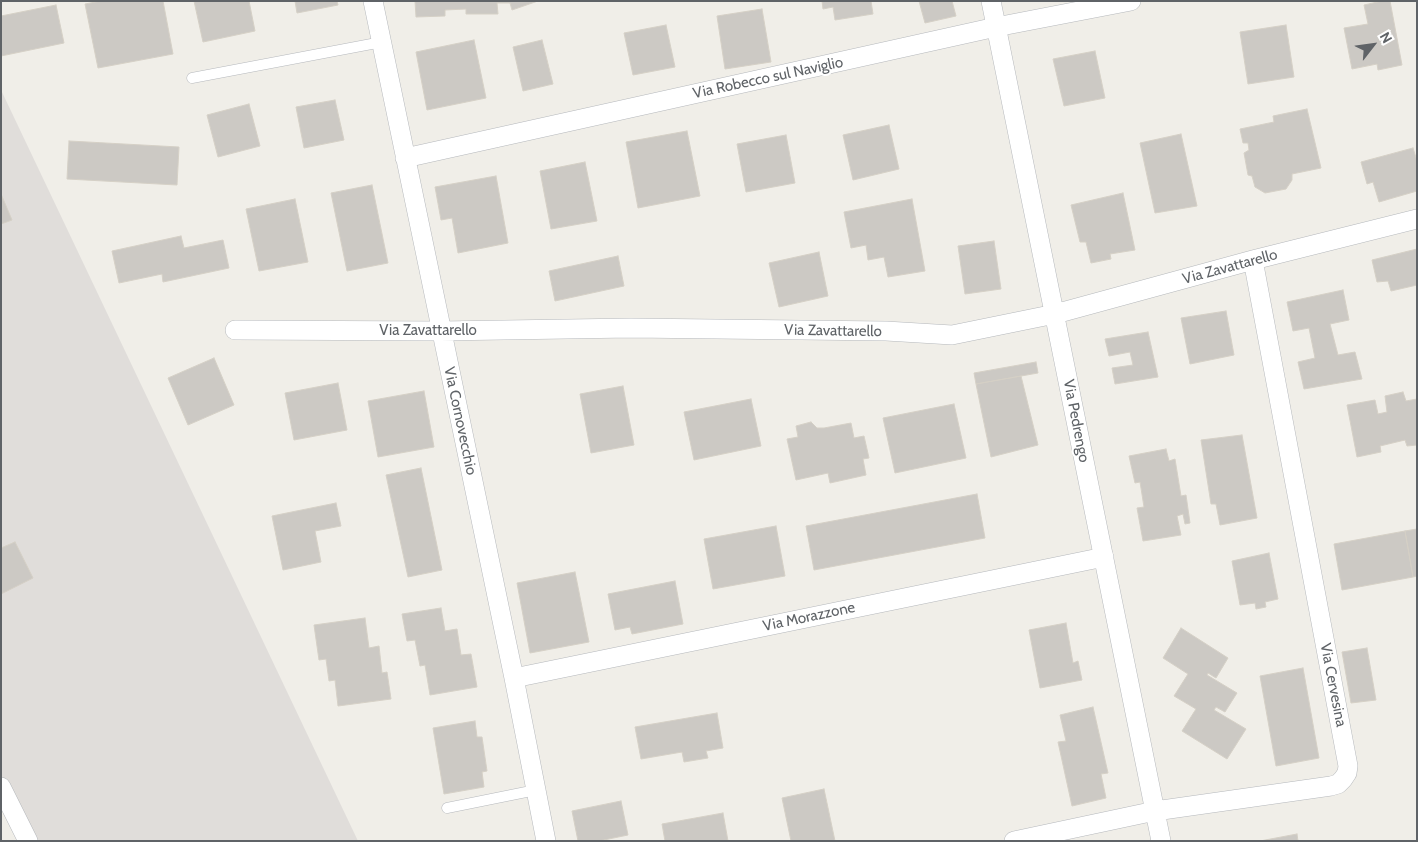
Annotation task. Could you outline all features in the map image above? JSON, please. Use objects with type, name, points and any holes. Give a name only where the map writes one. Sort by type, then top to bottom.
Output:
[{"type":"street","name":"Via Cornovecchio","points":[[374,1],[546,841]]},
{"type":"street","name":"Via Pedrengo","points":[[991,1],[1161,841]]},
{"type":"street","name":"Via Robecco sul Naviglio","points":[[405,158],[996,27],[1131,1]]},
{"type":"street","name":"Via Zavattarello","points":[[235,330],[441,331],[631,328],[886,331],[952,335],[1055,314],[1253,260],[1417,219]]},
{"type":"street","name":"Via Cervesina","points":[[1014,841],[1155,811],[1331,786],[1338,784],[1347,772],[1348,766],[1253,260]]},
{"type":"street","name":"Via Morazzone","points":[[514,678],[1104,557]]},
{"type":"street","points":[[1,787],[28,841]]},
{"type":"lane","points":[[192,78],[382,42]]},
{"type":"lane","points":[[446,808],[536,790]]},
{"type":"shaded area","points":[[1,90],[358,841],[29,841],[1,785]]},
{"type":"building","points":[[101,1],[163,1],[173,54],[98,68],[85,4]]},
{"type":"building","points":[[194,1],[249,1],[255,31],[203,42]]},
{"type":"building","points":[[295,1],[337,1],[338,5],[297,13]]},
{"type":"building","points":[[415,1],[538,1],[512,10],[510,3],[497,3],[498,14],[466,14],[466,9],[445,10],[445,16],[416,17]]},
{"type":"building","points":[[822,1],[871,1],[873,14],[835,20],[833,7],[823,9]]},
{"type":"building","points":[[919,1],[952,1],[956,16],[925,23]]},
{"type":"building","points":[[1390,1],[1402,65],[1378,70],[1377,64],[1352,69],[1344,28],[1368,24],[1364,5]]},
{"type":"building","points":[[56,5],[64,43],[1,56],[1,16]]},
{"type":"building","points":[[762,9],[771,62],[725,69],[717,16]]},
{"type":"building","points":[[666,25],[675,67],[633,75],[624,33]]},
{"type":"building","points":[[1286,25],[1294,77],[1248,84],[1240,32]]},
{"type":"building","points":[[474,40],[486,98],[427,110],[416,52]]},
{"type":"building","points":[[542,40],[553,84],[523,91],[513,47]]},
{"type":"building","points":[[1095,51],[1105,98],[1064,106],[1053,59]]},
{"type":"building","points":[[335,100],[344,140],[304,148],[296,107]]},
{"type":"building","points":[[249,104],[260,146],[218,157],[207,115]]},
{"type":"building","points":[[1307,109],[1321,168],[1292,174],[1292,180],[1286,189],[1265,193],[1255,187],[1252,176],[1248,175],[1244,153],[1249,150],[1248,143],[1243,143],[1240,129],[1274,122],[1273,116]]},
{"type":"building","points":[[889,125],[899,169],[853,180],[843,135]]},
{"type":"building","points":[[687,131],[700,196],[638,208],[626,142]]},
{"type":"building","points":[[1181,134],[1197,206],[1155,213],[1140,143]]},
{"type":"building","points":[[786,135],[795,183],[746,192],[737,144]]},
{"type":"building","points":[[69,141],[179,147],[177,185],[67,179]]},
{"type":"building","points":[[1413,148],[1417,161],[1417,191],[1379,202],[1373,182],[1367,184],[1361,162]]},
{"type":"building","points":[[585,162],[597,221],[551,229],[540,171]]},
{"type":"building","points":[[496,176],[508,243],[458,253],[452,218],[441,220],[435,187]]},
{"type":"building","points":[[372,185],[388,263],[347,271],[331,193]]},
{"type":"building","points":[[1123,193],[1135,250],[1110,254],[1111,259],[1091,263],[1086,242],[1080,242],[1071,205]]},
{"type":"building","points":[[1,194],[12,220],[1,224]]},
{"type":"building","points":[[295,199],[308,262],[259,271],[246,209]]},
{"type":"building","points":[[912,199],[925,271],[888,277],[884,257],[868,260],[866,245],[851,248],[844,212]]},
{"type":"building","points":[[181,236],[184,248],[223,240],[229,268],[163,282],[162,274],[119,283],[112,251]]},
{"type":"building","points":[[994,241],[1001,289],[965,294],[958,246]]},
{"type":"building","points":[[1417,249],[1417,285],[1391,291],[1388,281],[1377,282],[1372,260]]},
{"type":"building","points":[[819,252],[828,296],[779,307],[769,263]]},
{"type":"building","points":[[618,256],[624,286],[555,301],[549,271]]},
{"type":"building","points":[[1343,290],[1349,320],[1330,324],[1338,355],[1355,352],[1362,379],[1304,389],[1298,362],[1315,358],[1309,328],[1293,331],[1287,302]]},
{"type":"building","points":[[1226,311],[1234,355],[1190,364],[1181,318]]},
{"type":"building","points":[[1148,332],[1158,377],[1115,384],[1112,368],[1133,365],[1130,352],[1109,356],[1105,339]]},
{"type":"building","points":[[214,358],[234,405],[188,425],[168,378]]},
{"type":"building","points":[[1036,362],[1038,373],[976,384],[974,373]]},
{"type":"building","points":[[1021,376],[1038,445],[991,457],[976,384]]},
{"type":"building","points":[[338,383],[347,430],[294,440],[285,393]]},
{"type":"building","points":[[623,386],[634,445],[591,453],[580,394]]},
{"type":"building","points":[[424,391],[434,447],[378,457],[368,401]]},
{"type":"building","points":[[1403,392],[1406,401],[1417,399],[1417,445],[1407,446],[1405,440],[1380,446],[1381,452],[1357,457],[1347,405],[1375,400],[1378,414],[1387,412],[1385,396]]},
{"type":"building","points":[[751,399],[761,446],[694,460],[684,412]]},
{"type":"building","points":[[954,404],[966,458],[895,473],[883,418]]},
{"type":"building","points":[[811,422],[817,428],[851,423],[854,438],[864,436],[869,458],[863,459],[866,475],[830,483],[828,473],[796,480],[787,439],[798,437],[796,426]]},
{"type":"building","points":[[1242,435],[1257,518],[1220,525],[1216,504],[1211,504],[1201,440]]},
{"type":"building","points":[[1166,449],[1169,461],[1175,459],[1181,496],[1186,495],[1190,523],[1185,524],[1183,514],[1177,516],[1181,535],[1143,541],[1137,508],[1144,507],[1140,482],[1135,483],[1129,456]]},
{"type":"building","points":[[421,468],[442,570],[408,577],[386,475]]},
{"type":"building","points":[[977,494],[985,538],[814,570],[806,526]]},
{"type":"building","points":[[336,503],[341,526],[315,531],[321,562],[283,570],[272,516]]},
{"type":"building","points":[[776,526],[785,576],[713,589],[704,539]]},
{"type":"building","points":[[1417,529],[1417,576],[1413,577],[1405,531]]},
{"type":"building","points":[[1405,531],[1413,577],[1342,590],[1334,544]]},
{"type":"building","points":[[15,542],[33,578],[1,594],[1,548]]},
{"type":"building","points":[[1269,553],[1278,599],[1265,602],[1266,607],[1256,609],[1255,603],[1240,605],[1232,561]]},
{"type":"building","points":[[575,572],[589,642],[530,653],[517,583]]},
{"type":"building","points":[[675,581],[683,624],[632,634],[630,627],[615,630],[608,594]]},
{"type":"building","points":[[441,608],[445,631],[457,629],[461,655],[471,654],[477,687],[430,695],[425,665],[420,666],[415,640],[407,641],[402,614]]},
{"type":"building","points":[[365,618],[369,648],[379,646],[382,673],[387,672],[391,699],[338,706],[335,680],[329,681],[326,659],[319,660],[314,625]]},
{"type":"building","points":[[1066,623],[1073,663],[1078,661],[1082,680],[1040,688],[1029,630]]},
{"type":"building","points":[[1181,628],[1228,658],[1216,678],[1208,673],[1207,675],[1237,693],[1225,712],[1216,707],[1214,710],[1246,729],[1227,759],[1182,731],[1196,709],[1174,696],[1188,674],[1163,658]]},
{"type":"building","points":[[1367,648],[1376,700],[1351,703],[1342,652]]},
{"type":"building","points":[[1303,668],[1319,758],[1276,766],[1260,676]]},
{"type":"building","points":[[1093,707],[1108,773],[1101,774],[1106,798],[1072,806],[1058,742],[1066,741],[1060,715]]},
{"type":"building","points":[[717,713],[723,748],[706,751],[708,758],[684,762],[682,752],[641,759],[635,727]]},
{"type":"building","points":[[475,721],[477,737],[482,737],[487,771],[482,772],[484,787],[444,794],[433,728]]},
{"type":"building","points":[[824,789],[835,841],[791,841],[782,798]]},
{"type":"building","points":[[621,801],[628,835],[599,841],[578,841],[572,811]]},
{"type":"building","points":[[723,813],[728,841],[665,841],[662,824]]},
{"type":"building","points":[[1297,834],[1298,841],[1260,841]]}]
